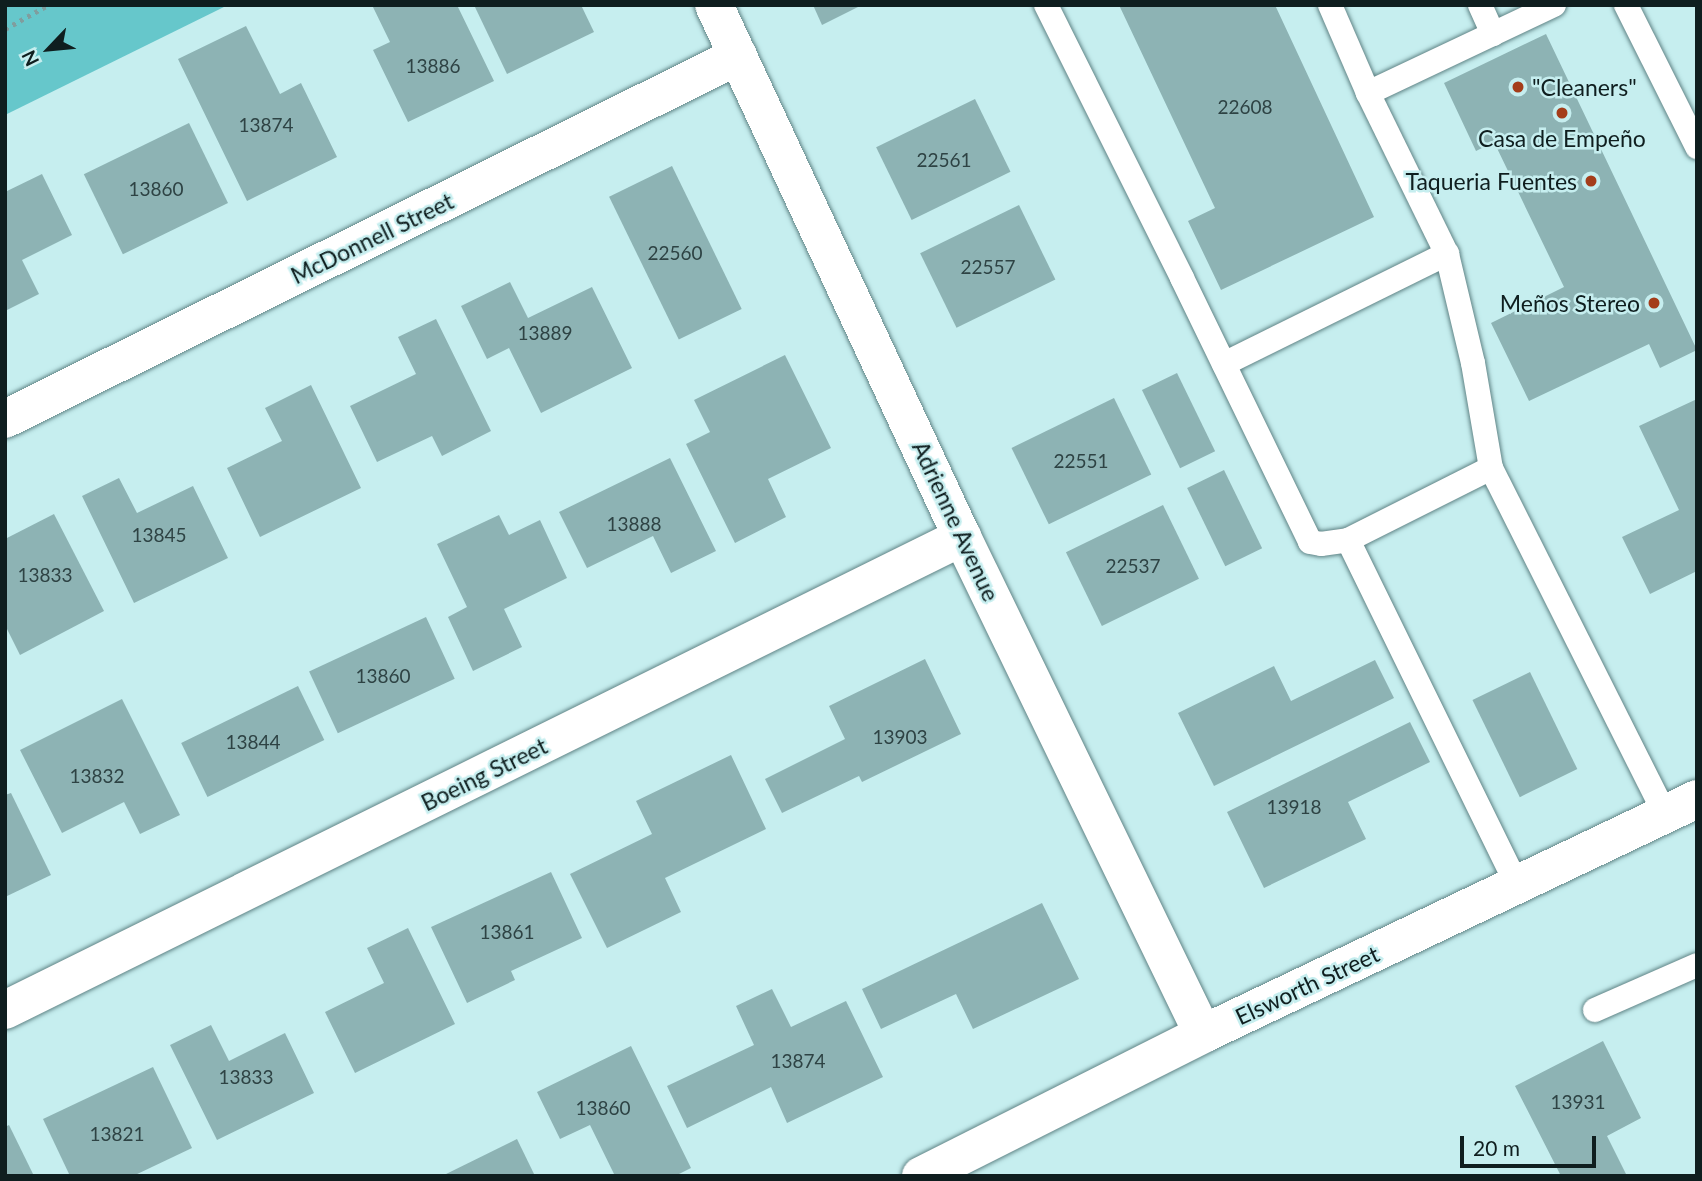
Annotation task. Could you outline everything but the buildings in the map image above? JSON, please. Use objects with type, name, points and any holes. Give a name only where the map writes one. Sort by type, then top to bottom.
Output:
[{"type":"street","name":"Adrienne Avenue","points":[[714,5],[962,537],[1203,1034]]},
{"type":"street","name":"McDonnell Street","points":[[5,419],[738,57]]},
{"type":"street","name":"Boeing Street","points":[[5,1010],[962,537]]},
{"type":"street","name":"Elsworth Street","points":[[921,1176],[1203,1034],[1681,806]]},
{"type":"lane","points":[[1046,5],[1310,542],[1321,544],[1348,540],[1491,468]]},
{"type":"lane","points":[[1330,5],[1368,93],[1447,254],[1473,363],[1491,468],[1681,806]]},
{"type":"lane","points":[[1480,5],[1493,34]]},
{"type":"lane","points":[[1368,93],[1553,5]]},
{"type":"lane","points":[[1626,5],[1697,147]]},
{"type":"lane","points":[[1224,364],[1447,254]]},
{"type":"lane","points":[[1348,540],[1517,885]]},
{"type":"lane","points":[[1595,1010],[1697,965]]},
{"type":"path","points":[[5,29],[48,5]]},
{"type":"shaded area","points":[[5,5],[228,5],[5,115]]},
{"type":"place","name":"\"Cleaners\"","points":[[1518,87]]},
{"type":"place","name":"Casa de Empeño","points":[[1562,113]]},
{"type":"place","name":"Taqueria Fuentes","points":[[1591,181]]},
{"type":"place","name":"Meños Stereo","points":[[1654,303]]}]
